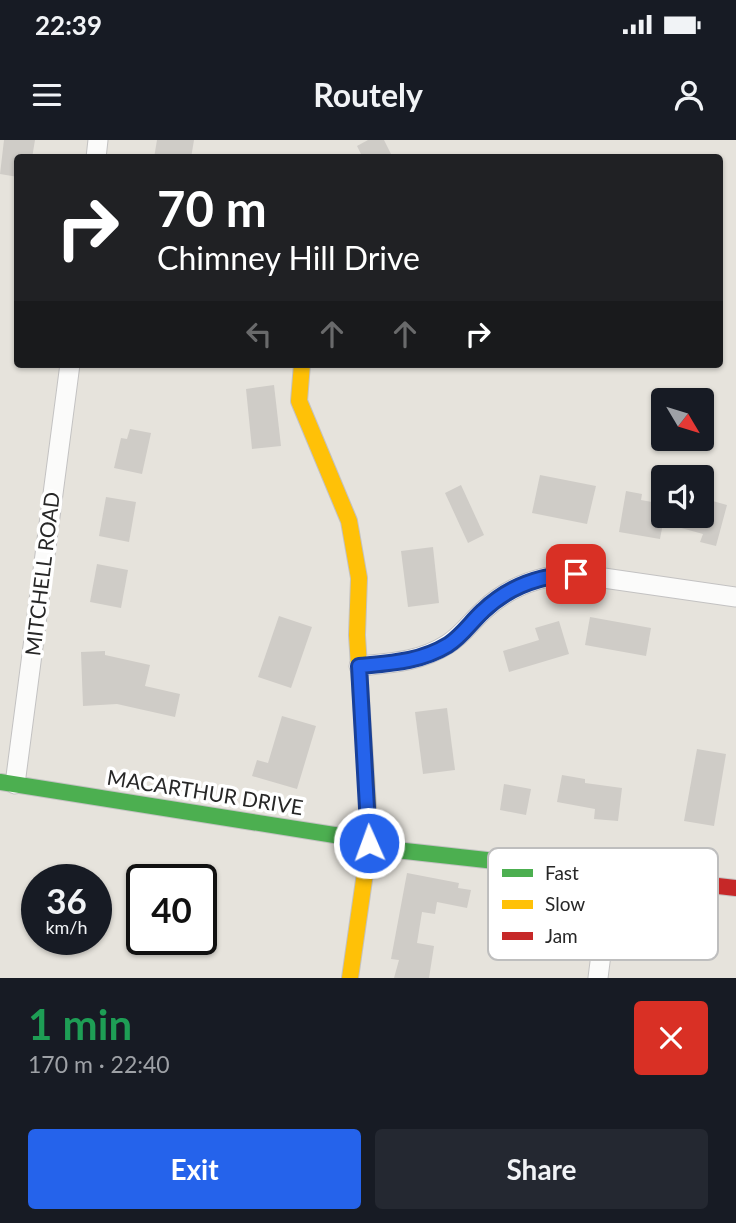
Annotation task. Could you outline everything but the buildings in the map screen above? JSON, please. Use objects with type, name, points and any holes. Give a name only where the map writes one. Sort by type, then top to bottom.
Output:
[{"type":"main road","points":[[302,368],[299,401],[338,489],[355,544],[359,578],[359,666],[369,843],[351,978]]},
{"type":"main road","name":"MACARTHUR DRIVE","points":[[8,783],[369,843],[396,850],[488,860]]},
{"type":"main road","name":"MACARTHUR DRIVE","points":[[718,886],[736,888]]},
{"type":"street","name":"MITCHELL ROAD","points":[[8,783],[68,368]]},
{"type":"street","points":[[359,666],[404,663],[435,652],[449,644],[492,603],[517,586],[556,575],[576,574],[736,597]]},
{"type":"street","points":[[598,978],[600,960]]},
{"type":"traffic: fast","points":[[0,782],[347,837],[396,850],[488,860]]},
{"type":"traffic: slow","points":[[302,368],[299,401],[349,521],[359,578],[357,635],[370,838],[350,978]]},
{"type":"traffic: jam","points":[[718,886],[736,888]]},
{"type":"route","points":[[369,843],[359,666],[404,663],[435,652],[449,644],[492,603],[517,586],[556,575],[576,574]]}]
